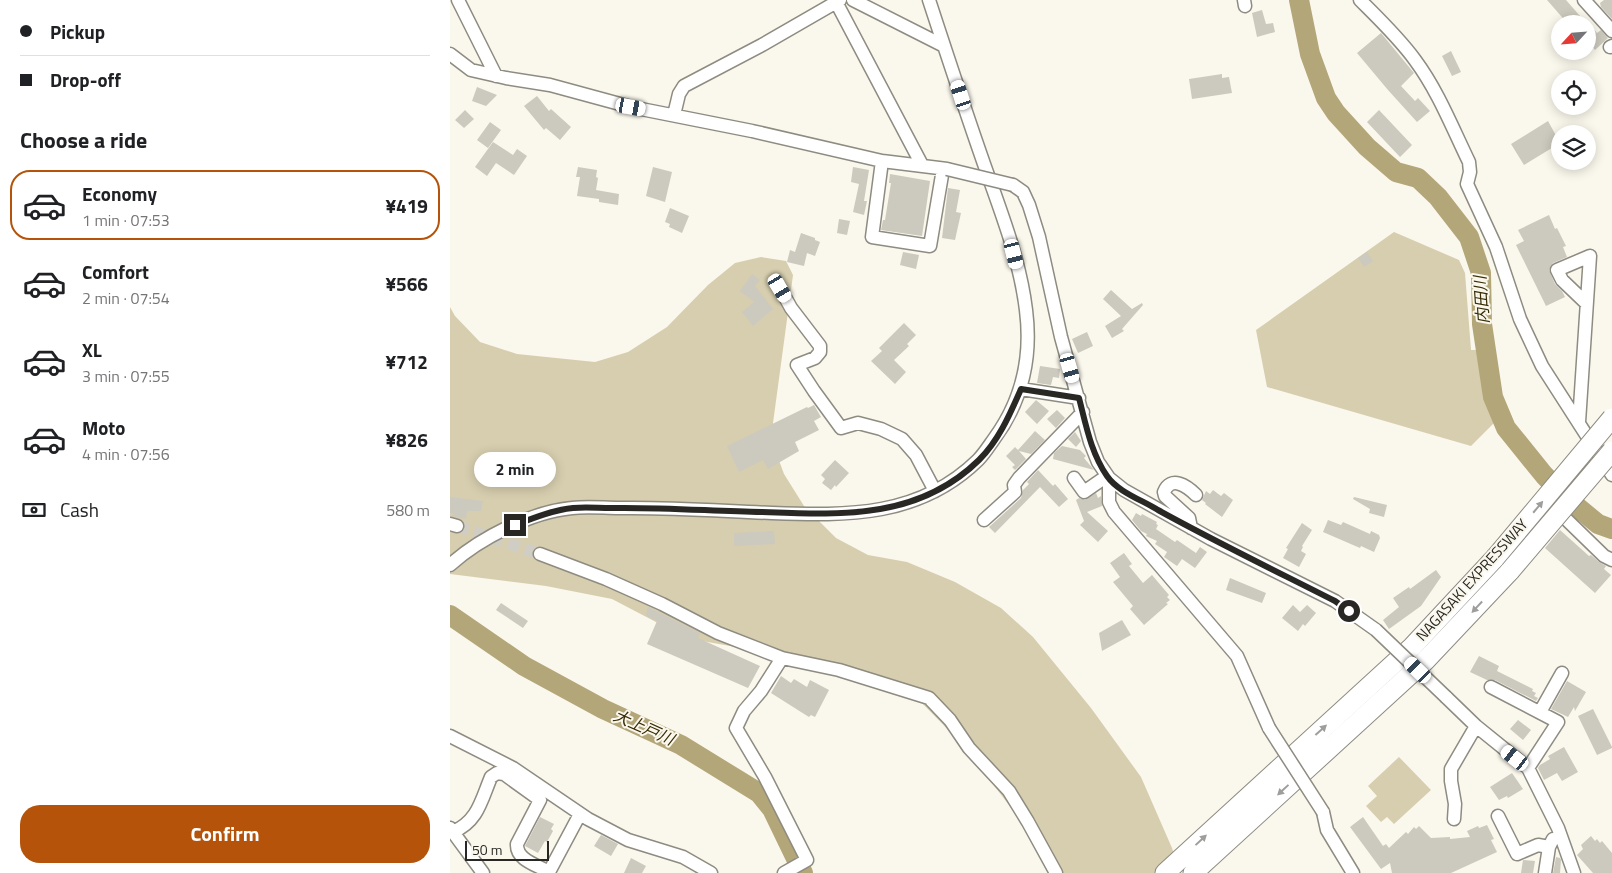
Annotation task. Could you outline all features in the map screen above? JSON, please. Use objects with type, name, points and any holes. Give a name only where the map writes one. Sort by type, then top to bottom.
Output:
[{"type":"highway","name":"NAGASAKI EXPRESSWAY","points":[[1165,873],[1412,647],[1495,558],[1612,418]]},
{"type":"highway","name":"NAGASAKI EXPRESSWAY","points":[[1193,873],[1425,661],[1510,571],[1612,451]]},
{"type":"street","points":[[458,0],[496,76]]},
{"type":"street","points":[[853,0],[944,46]]},
{"type":"street","points":[[450,565],[470,548],[515,525],[539,516],[571,508],[636,508],[820,515],[862,513],[908,503],[935,491],[953,481],[980,459],[1005,424],[1021,389],[1027,345],[1026,311],[1009,235],[929,0]]},
{"type":"street","points":[[1360,0],[1409,53],[1433,87],[1469,162],[1470,172],[1466,184],[1496,247],[1520,320],[1542,366],[1612,475]]},
{"type":"street","points":[[1584,0],[1612,32]]},
{"type":"street","points":[[674,115],[679,94],[684,86],[762,45],[837,1],[922,165]]},
{"type":"street","points":[[450,54],[471,70],[550,85],[631,107],[752,131],[882,161],[945,169],[1013,185],[1023,192],[1032,212],[1039,237],[1062,338],[1095,455],[1108,477],[1124,490],[1191,528],[1335,601],[1376,630],[1476,726],[1528,768],[1558,828],[1574,873]]},
{"type":"street","points":[[882,161],[872,236],[930,246],[945,169]]},
{"type":"street","points":[[780,288],[791,308],[820,346],[820,352],[815,358],[797,365],[841,428],[858,423],[881,429],[902,439],[916,455],[935,491]]},
{"type":"street","points":[[1579,422],[1586,303]]},
{"type":"street","points":[[1021,389],[1079,398]]},
{"type":"street","points":[[984,520],[1015,492],[1014,485],[1019,478],[1083,412]]},
{"type":"street","points":[[1074,478],[1084,492],[1108,477]]},
{"type":"street","points":[[1108,477],[1109,502],[1114,512],[1237,656],[1269,728],[1323,812],[1327,830],[1353,873]]},
{"type":"street","points":[[1191,528],[1189,518],[1165,496],[1164,492],[1170,484],[1176,482],[1184,485],[1196,495]]},
{"type":"street","points":[[1567,520],[1604,556],[1612,560]]},
{"type":"street","points":[[540,554],[662,604],[718,634],[782,658],[839,670],[929,698],[950,720],[969,748],[1009,791],[1056,873]]},
{"type":"street","points":[[782,658],[761,691],[744,711],[736,728],[765,778],[807,860],[784,873]]},
{"type":"street","points":[[1540,712],[1562,673]]},
{"type":"street","points":[[1491,687],[1558,722],[1528,768]]},
{"type":"street","points":[[1454,819],[1455,804],[1451,781],[1452,769],[1476,726]]},
{"type":"street","points":[[450,736],[513,768],[580,814],[628,840],[683,857],[709,872]]},
{"type":"street","points":[[483,873],[452,830],[464,828],[472,820],[491,777],[497,773],[504,774],[540,800],[517,844],[517,850],[520,856],[549,872],[580,814]]},
{"type":"street","points":[[1498,816],[1517,854],[1538,845],[1549,847]]},
{"type":"street","points":[[1545,873],[1549,847],[1558,828]]},
{"type":"shaded area","points":[[1394,232],[1459,260],[1465,273],[1471,350],[1478,350],[1494,423],[1471,446],[1267,387],[1256,330]]},
{"type":"shaded area","points":[[761,257],[786,261],[793,275],[773,423],[774,447],[784,474],[804,506],[836,538],[868,555],[907,562],[955,582],[1001,608],[1033,637],[1091,708],[1141,777],[1172,848],[1180,873],[1062,873],[960,742],[920,701],[770,653],[702,641],[656,622],[612,599],[546,586],[450,574],[450,307],[455,316],[480,342],[517,354],[595,362],[628,352],[667,327],[708,285],[735,263]]},
{"type":"shaded area","points":[[1399,757],[1431,790],[1394,824],[1387,817],[1381,822],[1366,806],[1377,796],[1368,786]]},
{"type":"building","points":[[1547,0],[1566,0],[1579,15],[1560,15]]},
{"type":"building","points":[[1604,0],[1612,0],[1612,19],[1601,7],[1600,3]]},
{"type":"building","points":[[1262,10],[1266,24],[1273,23],[1275,32],[1257,37],[1252,13]]},
{"type":"building","points":[[1601,30],[1608,38],[1596,49],[1596,32]]},
{"type":"building","points":[[1381,33],[1414,73],[1401,86],[1415,101],[1418,98],[1430,111],[1417,122],[1357,53]]},
{"type":"building","points":[[1451,51],[1461,72],[1452,76],[1442,56]]},
{"type":"building","points":[[1222,74],[1222,78],[1229,77],[1232,93],[1192,99],[1189,79]]},
{"type":"building","points":[[477,87],[497,95],[486,106],[472,101]]},
{"type":"building","points":[[537,96],[549,111],[551,109],[571,127],[560,140],[546,128],[544,130],[524,106]]},
{"type":"building","points":[[465,110],[474,119],[464,128],[455,120]]},
{"type":"building","points":[[1379,110],[1412,145],[1400,157],[1367,122]]},
{"type":"building","points":[[1548,121],[1551,126],[1551,148],[1524,165],[1511,144]]},
{"type":"building","points":[[490,122],[501,130],[488,148],[477,140]]},
{"type":"building","points":[[493,142],[513,155],[517,149],[527,156],[514,175],[496,163],[487,176],[475,167]]},
{"type":"building","points":[[578,167],[597,170],[596,190],[619,194],[618,205],[599,202],[599,199],[577,196],[580,177],[576,177]]},
{"type":"building","points":[[653,167],[672,172],[665,202],[646,196]]},
{"type":"building","points":[[853,167],[869,170],[864,201],[867,201],[864,215],[853,212],[859,184],[851,182]]},
{"type":"building","points":[[890,174],[930,181],[922,236],[881,230],[883,220],[885,220],[891,183],[889,183]]},
{"type":"building","points":[[948,188],[960,190],[956,212],[961,213],[955,240],[942,238]]},
{"type":"building","points":[[670,208],[689,216],[682,233],[669,227],[670,224],[665,222]]},
{"type":"building","points":[[1549,215],[1566,246],[1563,247],[1567,257],[1553,263],[1549,270],[1555,284],[1565,297],[1546,306],[1516,245],[1524,241],[1518,230]]},
{"type":"building","points":[[839,219],[850,221],[847,235],[837,233]]},
{"type":"building","points":[[801,233],[820,242],[815,256],[807,253],[804,266],[787,262],[790,250],[795,252]]},
{"type":"building","points":[[903,252],[919,255],[916,269],[900,265]]},
{"type":"building","points":[[1367,252],[1373,261],[1364,267],[1358,258]]},
{"type":"building","points":[[752,274],[760,280],[755,286],[773,309],[753,326],[742,312],[754,302],[740,291]]},
{"type":"building","points":[[1111,290],[1132,309],[1142,303],[1143,305],[1122,329],[1124,331],[1112,338],[1105,326],[1121,316],[1103,299]]},
{"type":"building","points":[[904,323],[916,335],[907,344],[909,346],[894,360],[906,372],[895,384],[871,361],[882,351],[879,348]]},
{"type":"building","points":[[1087,332],[1093,346],[1078,353],[1072,339]]},
{"type":"building","points":[[1040,366],[1060,369],[1059,378],[1053,377],[1051,385],[1037,383]]},
{"type":"building","points":[[1036,400],[1049,411],[1037,424],[1025,412]]},
{"type":"building","points":[[814,405],[821,417],[814,421],[819,430],[795,442],[799,451],[768,469],[763,460],[739,472],[727,446]]},
{"type":"building","points":[[1057,410],[1065,418],[1056,428],[1047,419]]},
{"type":"building","points":[[1035,431],[1045,440],[1031,454],[1019,451],[1026,459],[1015,470],[1012,467],[1015,465],[1006,456],[1015,447],[1018,450]]},
{"type":"building","points":[[1075,432],[1081,441],[1076,447],[1068,439]]},
{"type":"building","points":[[1062,446],[1080,450],[1094,470],[1053,459],[1054,453]]},
{"type":"building","points":[[835,460],[849,473],[831,490],[822,483],[825,479],[821,475]]},
{"type":"building","points":[[1038,470],[1053,486],[1055,484],[1068,499],[1059,507],[1040,487],[995,533],[989,527],[1021,498],[1023,490],[1029,484],[1027,482]]},
{"type":"building","points":[[1213,490],[1221,496],[1224,493],[1233,500],[1222,517],[1202,500],[1206,491],[1210,494]]},
{"type":"building","points":[[1096,493],[1098,498],[1101,496],[1102,506],[1087,512],[1108,531],[1098,542],[1080,525],[1084,521],[1076,500],[1079,498],[1085,500]]},
{"type":"building","points":[[450,497],[483,501],[481,511],[467,511],[466,519],[452,516],[453,513],[450,513]]},
{"type":"building","points":[[1354,497],[1387,505],[1384,517],[1369,513],[1370,509],[1353,499]]},
{"type":"building","points":[[1136,513],[1157,522],[1156,529],[1175,542],[1177,540],[1196,553],[1200,547],[1207,552],[1195,568],[1182,559],[1177,566],[1164,557],[1167,552],[1155,544],[1157,541],[1146,536],[1147,534],[1141,531],[1132,520]]},
{"type":"building","points":[[1328,520],[1341,525],[1343,522],[1370,534],[1371,531],[1379,535],[1380,538],[1374,552],[1323,532]]},
{"type":"building","points":[[1302,523],[1312,530],[1302,546],[1301,551],[1306,554],[1299,567],[1283,558],[1288,549],[1286,548]]},
{"type":"building","points":[[1560,530],[1589,556],[1591,555],[1606,566],[1604,569],[1611,575],[1595,593],[1545,548]]},
{"type":"building","points":[[774,531],[775,544],[734,546],[734,533]]},
{"type":"building","points":[[1124,553],[1132,564],[1129,566],[1143,583],[1152,575],[1169,595],[1167,597],[1170,600],[1166,603],[1168,604],[1144,625],[1130,609],[1133,606],[1113,582],[1120,577],[1110,563]]},
{"type":"building","points":[[1436,570],[1441,577],[1421,606],[1389,629],[1383,620],[1399,607],[1393,598],[1409,587],[1410,589]]},
{"type":"building","points":[[1230,578],[1266,593],[1262,603],[1226,590]]},
{"type":"building","points":[[501,603],[528,621],[523,628],[496,610]]},
{"type":"building","points":[[1293,605],[1300,612],[1307,605],[1316,613],[1298,631],[1282,618]]},
{"type":"building","points":[[648,607],[700,633],[698,638],[760,666],[748,688],[647,644],[657,621],[646,614]]},
{"type":"building","points":[[1122,620],[1131,635],[1102,651],[1099,633]]},
{"type":"building","points":[[1479,656],[1499,666],[1497,671],[1533,689],[1532,691],[1536,693],[1534,696],[1538,698],[1536,701],[1495,680],[1487,680],[1470,672]]},
{"type":"building","points":[[781,676],[791,683],[794,679],[807,687],[810,680],[829,690],[815,717],[811,715],[809,717],[771,693]]},
{"type":"building","points":[[1567,681],[1586,692],[1575,711],[1574,707],[1568,717],[1551,709]]},
{"type":"building","points":[[1593,709],[1612,747],[1597,755],[1578,716]]},
{"type":"building","points":[[1518,720],[1531,730],[1523,740],[1510,729]]},
{"type":"building","points":[[1564,747],[1578,772],[1562,781],[1557,773],[1544,780],[1538,768],[1550,759],[1548,756]]},
{"type":"building","points":[[1512,773],[1523,789],[1508,798],[1507,796],[1499,800],[1490,787]]},
{"type":"building","points":[[540,817],[554,824],[551,829],[553,831],[547,842],[545,841],[538,853],[525,846]]},
{"type":"building","points":[[1363,817],[1383,846],[1386,844],[1389,848],[1406,832],[1408,834],[1414,827],[1416,829],[1419,826],[1431,838],[1450,837],[1450,839],[1470,837],[1467,831],[1478,826],[1479,828],[1487,825],[1494,839],[1491,840],[1497,852],[1451,873],[1392,873],[1390,863],[1381,869],[1350,827]]},
{"type":"building","points":[[601,835],[618,844],[611,856],[594,846]]},
{"type":"building","points":[[1591,836],[1595,841],[1597,839],[1600,843],[1602,841],[1612,853],[1612,873],[1593,873],[1577,855],[1583,849],[1581,845]]},
{"type":"building","points":[[1556,857],[1561,860],[1560,873],[1553,873]]},
{"type":"building","points":[[631,858],[646,866],[642,873],[624,873]]},
{"type":"building","points":[[1523,860],[1535,861],[1533,873],[1521,873]]},
{"type":"waterway","name":"内田川","points":[[1299,0],[1310,54],[1326,98],[1336,113],[1367,147],[1396,172],[1418,178],[1438,197],[1469,237],[1481,273],[1482,324],[1493,397],[1506,428],[1544,475],[1564,496],[1598,524],[1612,529]]},
{"type":"waterway","name":"大上戸川","points":[[450,615],[524,666],[603,709],[681,745],[759,793],[772,809],[803,873]]},
{"type":"tunnel","points":[[457,526],[540,554]]},
{"type":"route","points":[[515,525],[539,516],[571,508],[636,508],[820,515],[862,513],[908,503],[953,481],[980,459],[1005,424],[1021,389],[1079,398],[1090,442],[1098,462],[1109,478],[1124,490],[1211,539],[1335,601],[1349,611]]}]
